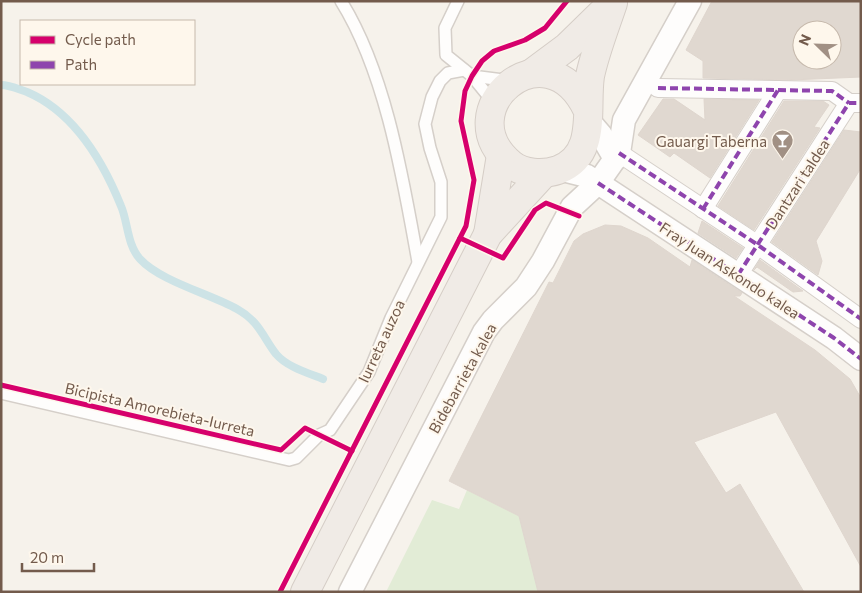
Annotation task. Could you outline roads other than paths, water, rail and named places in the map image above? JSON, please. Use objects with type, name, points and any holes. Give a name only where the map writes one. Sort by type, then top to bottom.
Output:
[{"type":"highway","points":[[552,171],[529,172],[513,166],[501,155],[492,142],[490,126],[494,103],[498,95],[567,47],[613,2]]},
{"type":"highway","points":[[488,234],[552,171],[578,155],[585,143],[590,75],[613,2]]},
{"type":"highway","points":[[523,77],[546,73],[559,77],[571,84],[580,94],[588,115]]},
{"type":"highway","points":[[304,592],[488,234],[501,155]]},
{"type":"street","points":[[617,156],[624,120],[690,1]]},
{"type":"street","points":[[658,88],[832,91],[855,103]]},
{"type":"street","points":[[703,208],[778,90]]},
{"type":"street","name":"Dantzari taldea","points":[[738,275],[855,103]]},
{"type":"street","points":[[588,115],[617,156],[703,208],[861,319]]},
{"type":"street","name":"Bidebarrieta kalea","points":[[350,592],[484,332],[493,320],[526,287],[544,262],[572,206],[598,183],[617,156]]},
{"type":"street","name":"Fray Juan Askondo kalea","points":[[552,171],[587,176],[834,338],[861,359]]},
{"type":"lane","points":[[342,1],[357,27],[395,147],[418,262]]},
{"type":"lane","points":[[458,1],[445,28],[446,55],[468,73],[494,103]]},
{"type":"lane","points":[[418,262],[441,217],[441,182],[430,148],[425,124],[432,97],[440,81],[448,73],[523,77]]},
{"type":"lane","name":"Iurreta auzoa","points":[[1,393],[289,460],[296,458],[319,436],[330,430],[369,372],[391,318],[418,262]]},
{"type":"waterway","points":[[1,85],[11,86],[44,101],[72,124],[84,139],[105,171],[113,188],[123,212],[130,240],[140,259],[172,281],[237,309],[256,324],[281,359],[298,369],[323,379]]},
{"type":"place","name":"Gauargi Taberna","points":[[783,160]]}]
